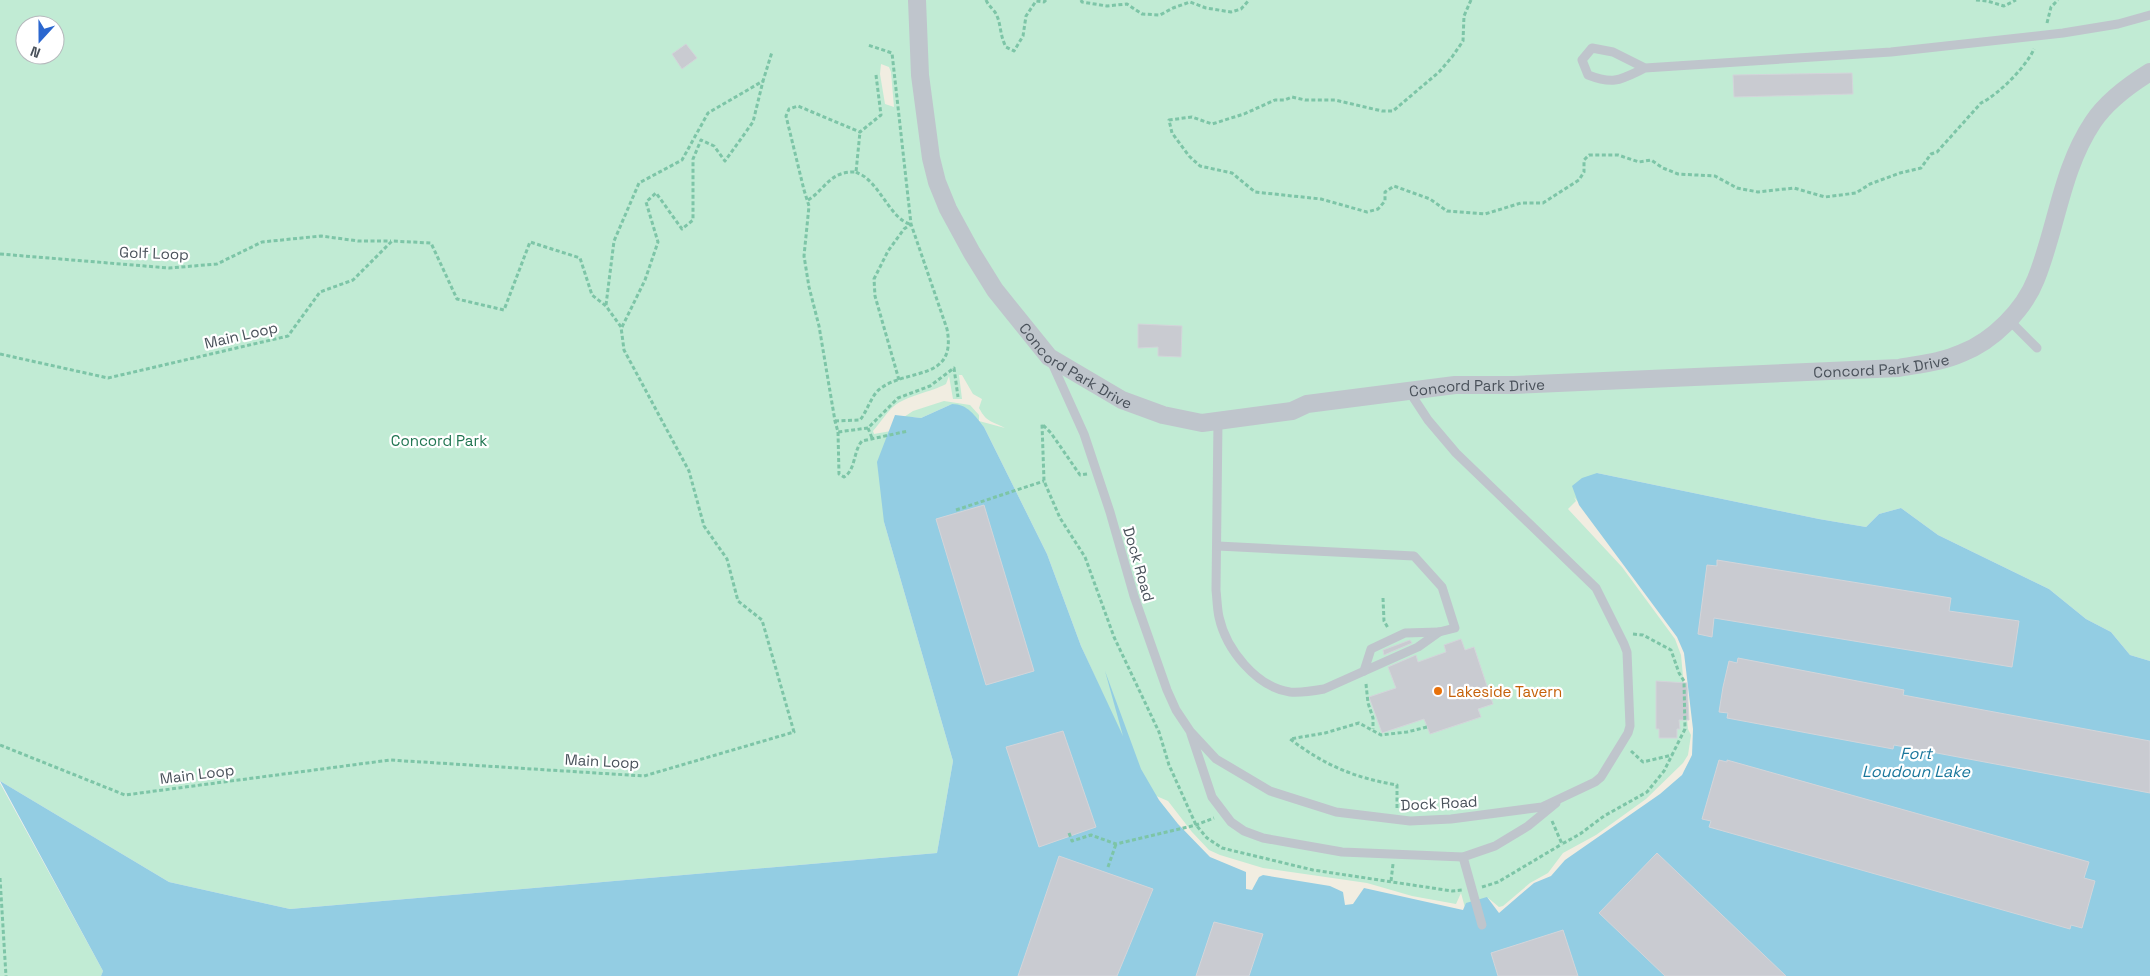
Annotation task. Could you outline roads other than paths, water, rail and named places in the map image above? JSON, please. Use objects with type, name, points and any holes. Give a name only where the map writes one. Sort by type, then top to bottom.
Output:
[{"type":"street","name":"Concord Park Drive","points":[[917,0],[920,75],[931,158],[937,182],[958,226],[995,290],[1049,356],[1122,400],[1163,415],[1202,423],[1292,411],[1307,404],[1455,385],[1514,385],[1899,368],[1941,361],[1964,353],[1990,337],[2009,320],[2036,281],[2064,184],[2077,150],[2089,129],[2112,100],[2150,72]]},
{"type":"lane","points":[[1645,68],[1613,52],[1592,48],[1582,60],[1588,75],[1606,82],[1624,78],[1645,68],[1891,52],[2040,36],[2118,24],[2150,15]]},
{"type":"lane","points":[[2009,320],[2037,348]]},
{"type":"lane","name":"Dock Road","points":[[1049,356],[1084,434],[1158,668],[1176,710],[1190,731],[1216,759],[1264,788],[1305,803],[1344,813],[1410,821],[1452,819],[1542,807],[1601,777],[1622,743],[1630,726],[1626,652],[1596,588],[1456,453],[1428,420],[1409,391]]},
{"type":"lane","points":[[1218,421],[1216,590],[1219,616],[1224,631],[1244,663],[1260,679],[1278,689],[1289,692],[1309,692],[1324,689],[1418,647],[1439,632]]},
{"type":"lane","points":[[1218,546],[1414,556],[1442,587],[1455,628],[1439,632],[1405,633],[1371,648],[1364,671]]},
{"type":"lane","points":[[1190,731],[1212,797],[1231,822],[1244,831],[1263,838],[1342,852],[1463,857],[1495,846],[1547,812],[1562,798]]},
{"type":"lane","points":[[1463,857],[1482,925]]},
{"type":"water","name":"Fort Loudoun Lake","points":[[952,404],[967,408],[984,427],[1047,554],[1081,646],[1123,736],[1105,671],[1141,769],[1159,800],[1178,824],[1210,857],[1246,872],[1246,889],[1252,890],[1259,877],[1263,875],[1330,886],[1343,892],[1345,905],[1353,904],[1364,888],[1463,910],[1466,903],[1487,897],[1499,913],[1534,883],[1551,876],[1565,860],[1660,794],[1682,775],[1692,755],[1693,729],[1684,653],[1677,637],[1579,505],[1572,486],[1582,478],[1597,473],[1866,527],[1879,514],[1901,508],[1938,535],[2049,589],[2086,619],[2111,632],[2130,655],[2150,661],[2150,976],[101,976],[103,971],[0,781],[169,882],[290,909],[937,853],[953,761],[884,522],[877,462],[895,415],[921,418]]},
{"type":"place","name":"Lakeside Tavern","points":[[1438,691]]},
{"type":"park label","name":"Concord Park","points":[[439,440]]}]
